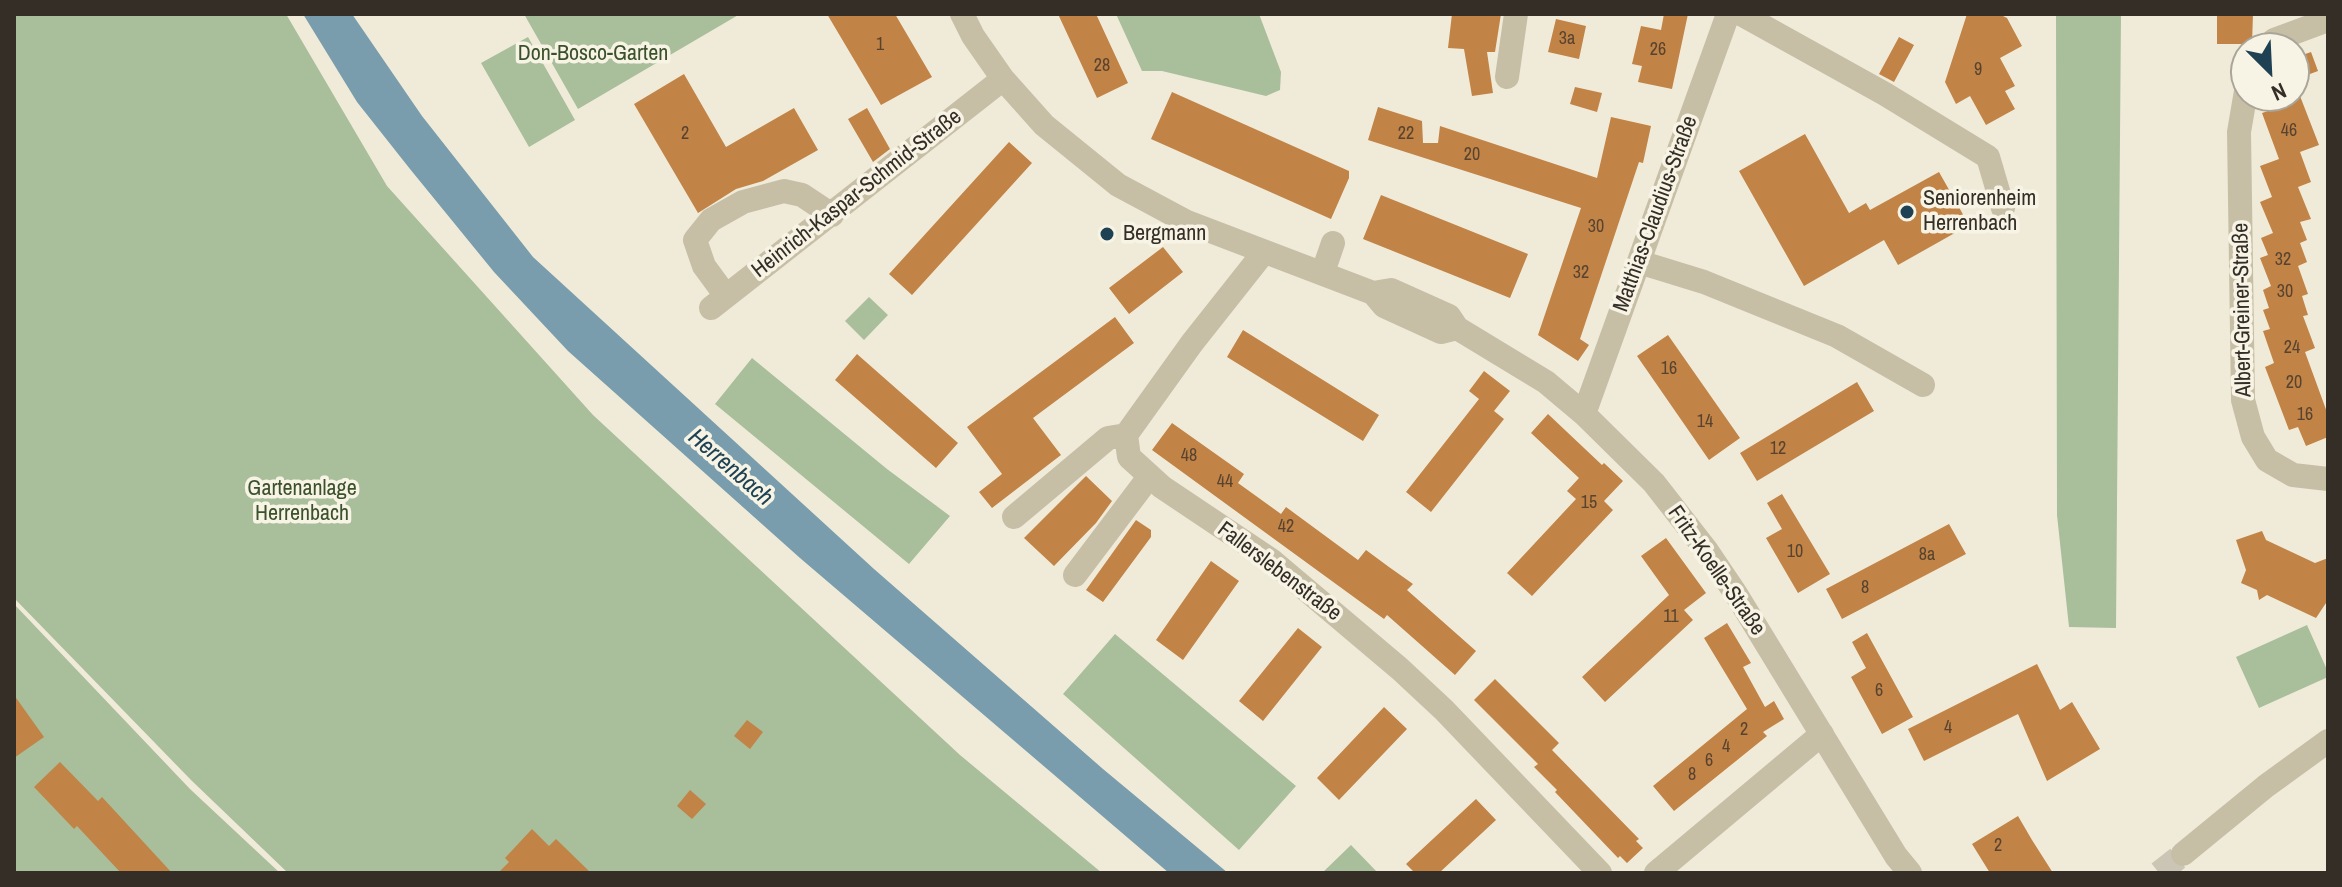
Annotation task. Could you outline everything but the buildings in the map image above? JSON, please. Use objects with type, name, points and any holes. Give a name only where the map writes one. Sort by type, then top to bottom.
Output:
[{"type":"street","name":"Fritz-Koelle-Straße","points":[[962,14],[973,36],[1003,79],[1044,125],[1118,185],[1187,222],[1373,293],[1384,306],[1441,332],[1457,328],[1546,382],[1584,414],[1654,483],[1707,551],[1896,856],[1910,873]]},
{"type":"street","points":[[1507,77],[1516,14]]},
{"type":"street","name":"Matthias-Claudius-Straße","points":[[1584,414],[1728,14]]},
{"type":"street","points":[[1741,14],[1885,94],[1988,157],[2003,208]]},
{"type":"street","points":[[2296,32],[2328,20]]},
{"type":"street","name":"Heinrich-Kaspar-Schmid-Straße","points":[[832,215],[802,195],[784,191],[743,202],[711,220],[695,240],[719,302],[832,215],[1003,79]]},
{"type":"street","name":"Albert-Greiner-Straße","points":[[2242,112],[2239,132],[2243,400],[2253,437],[2267,460],[2293,475],[2328,479]]},
{"type":"street","points":[[1323,272],[1333,243]]},
{"type":"street","points":[[1014,517],[1108,438],[1126,435],[1192,343],[1264,252]]},
{"type":"street","points":[[1639,262],[1704,282],[1837,336],[1923,385]]},
{"type":"street","name":"Fallerslebenstraße","points":[[1126,435],[1129,457],[1149,477],[1271,560],[1400,669],[1444,710],[1600,873]]},
{"type":"street","points":[[1075,575],[1149,477]]},
{"type":"street","points":[[1656,873],[1822,734]]},
{"type":"street","points":[[2183,854],[2266,786],[2326,748]]},
{"type":"green space","name":"Gartenanlage Herrenbach","points":[[14,14],[286,14],[387,186],[593,415],[960,755],[1102,873],[288,873],[191,780],[14,598]]},
{"type":"green space","name":"Don-Bosco-Garten","points":[[524,14],[740,14],[578,109]]},
{"type":"green space","points":[[1116,14],[1259,14],[1281,72],[1280,90],[1266,96],[1162,71],[1142,71]]},
{"type":"green space","points":[[2056,14],[2121,14],[2116,628],[2069,627],[2057,515]]},
{"type":"green space","points":[[528,37],[575,120],[529,147],[481,63]]},
{"type":"green space","points":[[869,297],[888,315],[864,340],[845,321]]},
{"type":"green space","points":[[752,358],[887,469],[950,516],[909,564],[715,404]]},
{"type":"green space","points":[[14,604],[190,789],[280,873],[14,873]]},
{"type":"green space","points":[[2307,625],[2328,677],[2259,708],[2236,657]]},
{"type":"green space","points":[[1115,634],[1296,786],[1239,850],[1063,694]]},
{"type":"green space","points":[[1351,845],[1378,873],[1322,873]]},
{"type":"water","name":"Herrenbach","points":[[303,14],[352,14],[422,116],[533,257],[874,569],[1103,769],[1228,873],[1169,873],[800,558],[568,351],[494,272],[357,102]]},
{"type":"tunnel","points":[[2159,873],[2183,854]]},
{"type":"place","name":"Seniorenheim Herrenbach","points":[[1907,212]]},
{"type":"place","name":"Bergmann","points":[[1107,234]]}]
